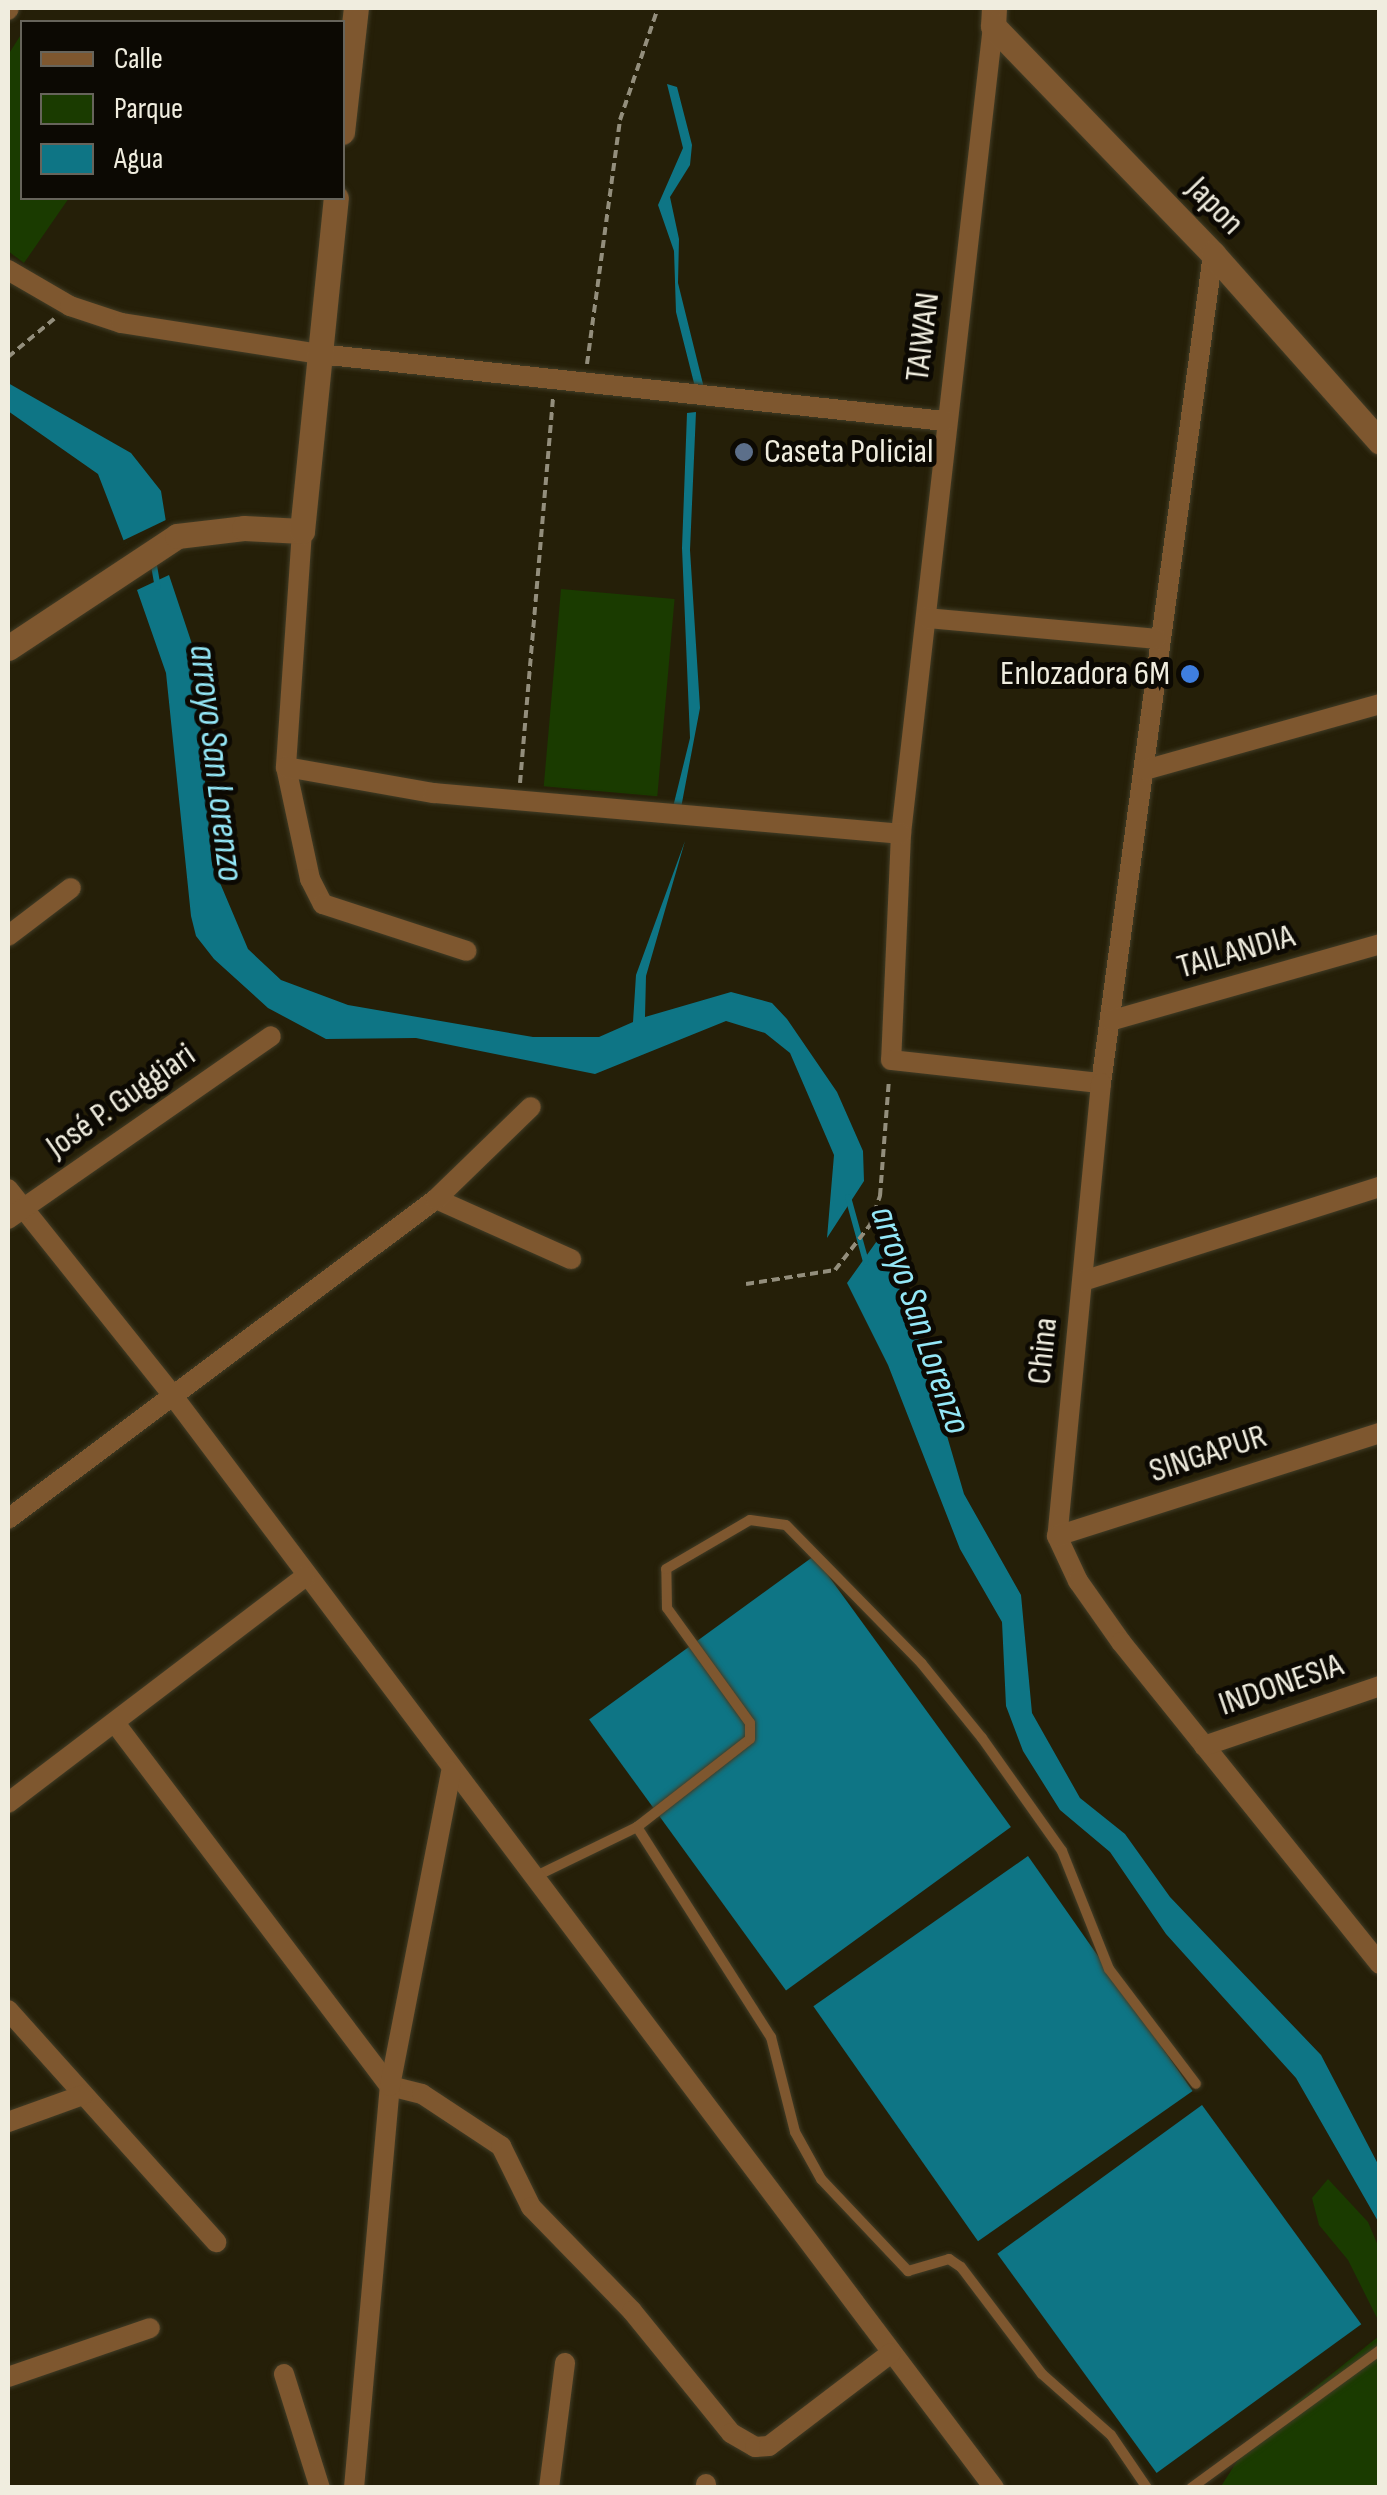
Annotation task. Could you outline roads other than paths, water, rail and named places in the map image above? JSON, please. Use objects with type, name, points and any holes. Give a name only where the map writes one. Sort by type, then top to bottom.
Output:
[{"type":"street","points":[[345,105],[356,8]]},
{"type":"street","name":"Japon","points":[[994,17],[1214,254],[1380,442]]},
{"type":"street","name":"TAIWAN","points":[[994,17],[945,420],[901,834],[891,1060],[1101,1084]]},
{"type":"street","points":[[336,200],[302,531],[286,767],[298,839],[324,904],[467,951]]},
{"type":"street","name":"China","points":[[1057,1536],[1101,1084],[1144,770],[1156,639],[1214,254]]},
{"type":"street","points":[[8,270],[70,306],[121,324],[319,354],[945,420]]},
{"type":"street","points":[[8,648],[137,557],[178,536],[244,528],[302,531]]},
{"type":"street","points":[[926,618],[1156,639]]},
{"type":"street","points":[[1144,770],[1380,704]]},
{"type":"street","points":[[286,767],[518,800],[901,834]]},
{"type":"street","points":[[8,936],[71,888]]},
{"type":"street","name":"TAILANDIA","points":[[1110,1022],[1380,944]]},
{"type":"street","name":"José P. Guggiari","points":[[15,1214],[271,1036]]},
{"type":"street","points":[[8,1519],[436,1199],[532,1107]]},
{"type":"street","points":[[1083,1281],[1380,1188]]},
{"type":"street","points":[[8,1189],[15,1214],[173,1396],[531,1879],[994,2488]]},
{"type":"street","points":[[436,1199],[571,1259]]},
{"type":"street","name":"SINGAPUR","points":[[1057,1536],[1380,1434]]},
{"type":"street","points":[[1057,1536],[1078,1581],[1204,1746],[1380,1964]]},
{"type":"street","points":[[8,1802],[305,1577]]},
{"type":"street","name":"INDONESIA","points":[[1204,1746],[1380,1686]]},
{"type":"street","points":[[115,1723],[390,2086],[422,2094],[501,2146],[531,2207],[632,2311],[744,2442],[769,2446],[890,2354]]},
{"type":"street","points":[[354,2488],[390,2086],[451,1772]]},
{"type":"street","points":[[1359,1940],[1380,1932]]},
{"type":"street","points":[[8,2010],[216,2242]]},
{"type":"street","points":[[8,2122],[83,2094]]},
{"type":"street","points":[[8,2377],[150,2328]]},
{"type":"street","points":[[549,2488],[565,2364]]},
{"type":"street","points":[[284,2374],[320,2488]]},
{"type":"lane","points":[[531,1879],[637,1827],[750,1738],[750,1723],[667,1608],[666,1569],[750,1520],[786,1525],[922,1664],[982,1738],[1062,1851],[1109,1969],[1196,2084]]},
{"type":"lane","points":[[637,1827],[771,2037],[795,2132],[821,2179],[908,2272],[949,2259],[961,2267],[1042,2374],[1111,2435],[1147,2488]]},
{"type":"lane","points":[[1191,2488],[1380,2350]]},
{"type":"water","points":[[667,84],[677,87],[692,145],[690,165],[670,197],[679,239],[678,283],[704,388],[695,387],[676,312],[674,251],[658,205],[683,148]]},
{"type":"water","points":[[8,383],[131,453],[161,491],[166,522],[125,544],[98,474],[8,411]]},
{"type":"water","points":[[696,412],[690,550],[700,708],[681,808],[673,807],[690,738],[682,548],[687,413]]},
{"type":"water","points":[[169,575],[194,650],[212,864],[248,949],[281,980],[348,1005],[533,1037],[599,1037],[633,1022],[636,975],[685,841],[646,976],[645,1017],[731,992],[772,1003],[787,1019],[837,1092],[863,1151],[864,1181],[827,1238],[834,1155],[790,1053],[765,1033],[726,1021],[595,1074],[416,1038],[326,1039],[268,1008],[214,959],[196,936],[191,916],[166,673],[137,590]]},
{"type":"water","points":[[879,1238],[914,1323],[964,1494],[1021,1595],[1032,1713],[1080,1798],[1125,1834],[1170,1897],[1321,2055],[1379,2166],[1379,2223],[1296,2078],[1166,1934],[1110,1852],[1060,1810],[1023,1751],[1006,1706],[1002,1622],[960,1549],[888,1365],[847,1283]]},
{"type":"water","points":[[814,1556],[1011,1827],[786,1990],[589,1719]]},
{"type":"water","points":[[1028,1856],[1193,2091],[978,2241],[813,2006]]},
{"type":"water","points":[[1202,2105],[1361,2324],[1157,2473],[997,2254]]},
{"type":"waterway","name":"arroyo San Lorenzo","points":[[153,560],[158,587]]},
{"type":"waterway","name":"arroyo San Lorenzo","points":[[848,1197],[866,1262]]},
{"type":"place","name":"Caseta Policial","points":[[744,452]]},
{"type":"place","name":"Enlozadora 6M","points":[[1190,674]]}]
